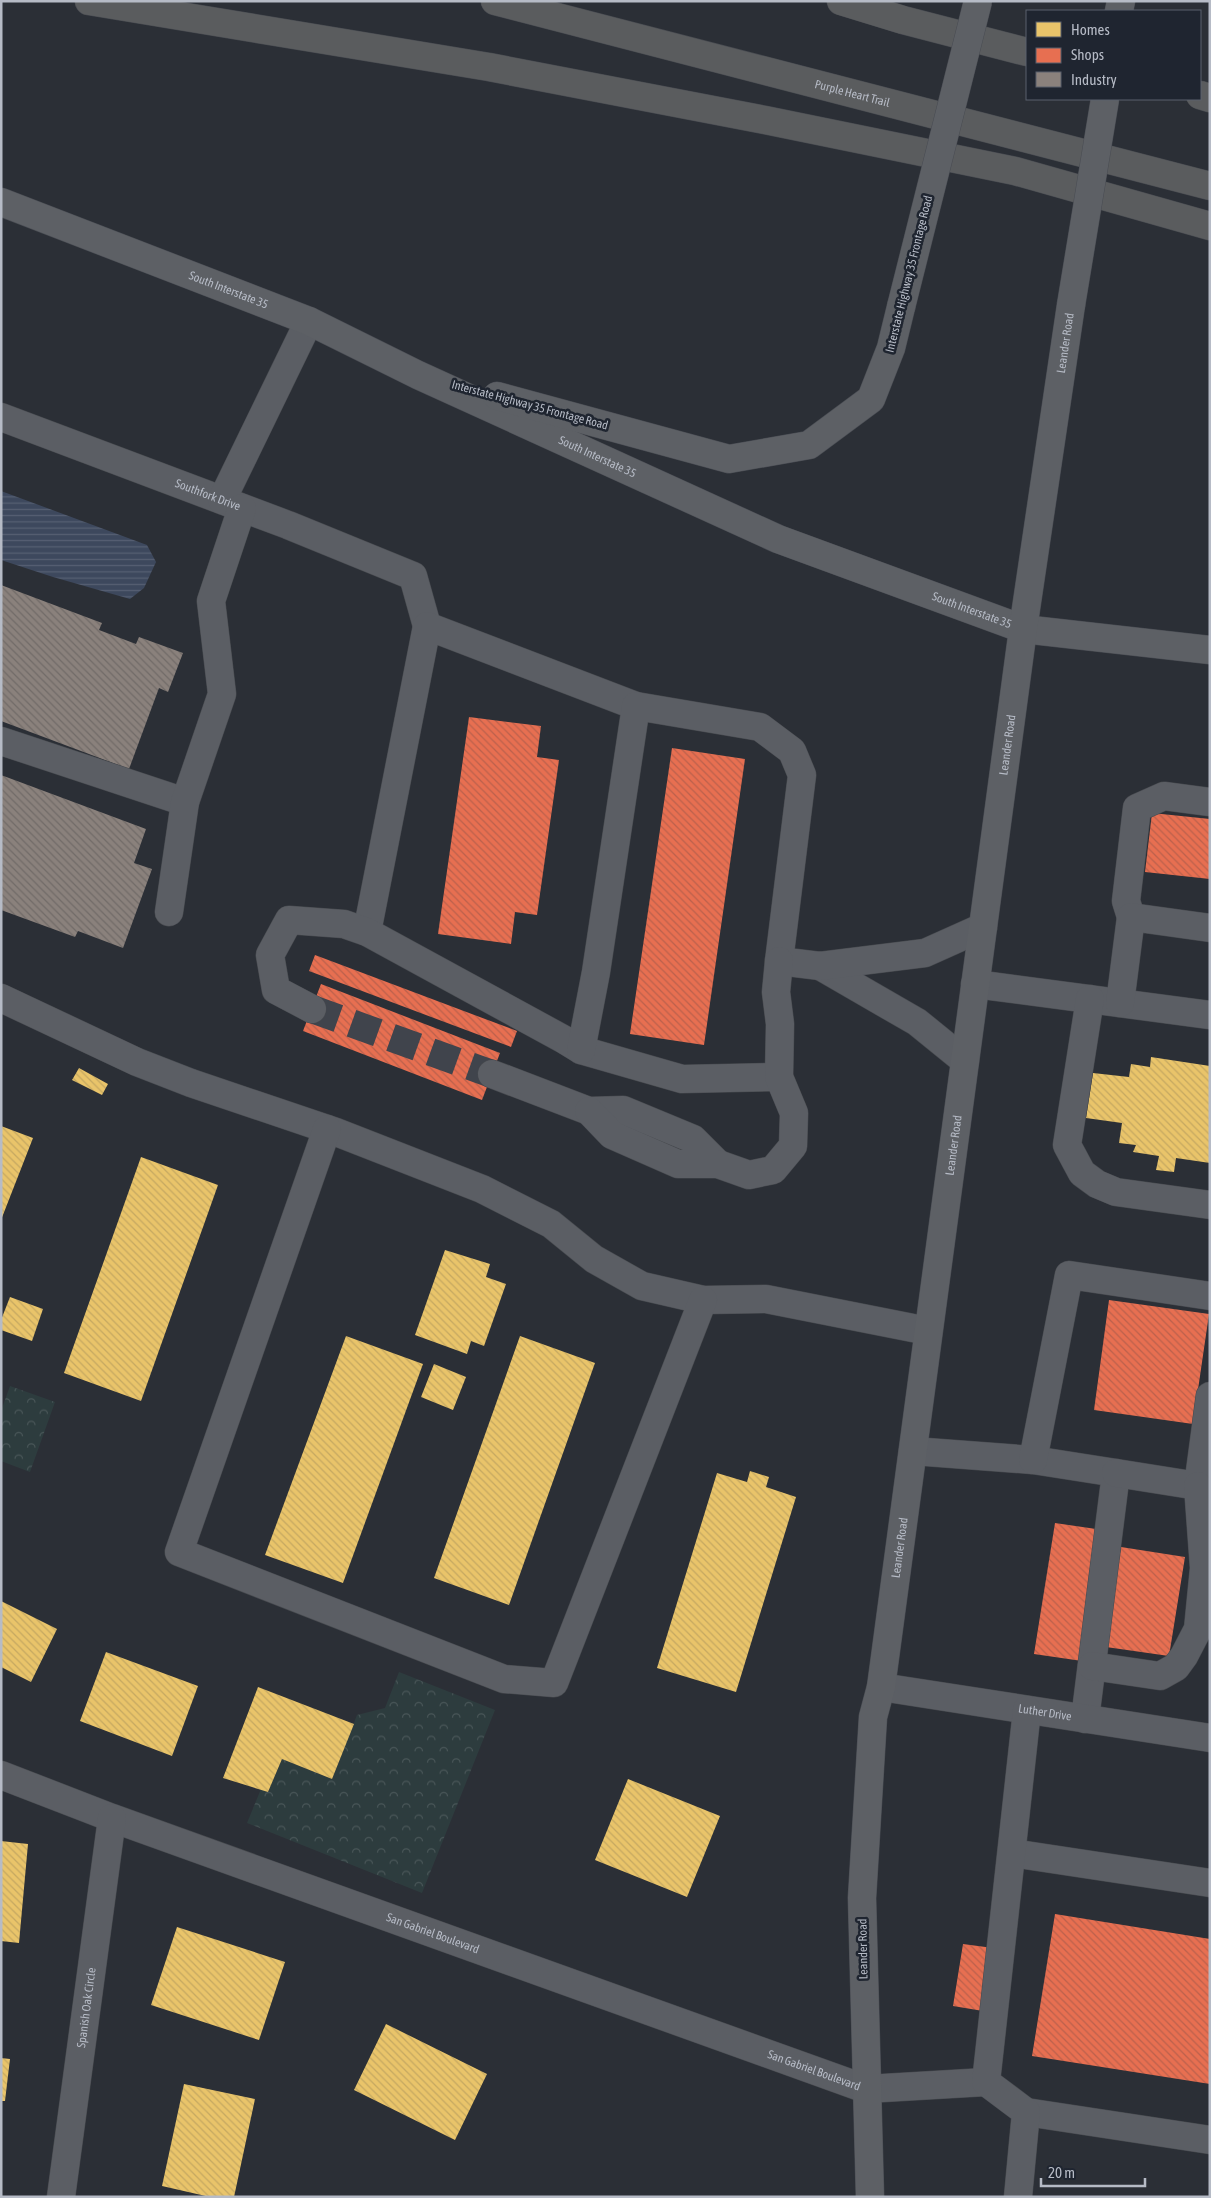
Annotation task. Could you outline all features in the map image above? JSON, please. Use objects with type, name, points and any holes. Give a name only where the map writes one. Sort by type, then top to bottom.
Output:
[{"type":"highway","points":[[89,1],[489,67],[765,120],[1015,171],[1210,226]]},
{"type":"highway","name":"Purple Heart Trail","points":[[495,1],[1210,186]]},
{"type":"highway","points":[[841,1],[894,11],[1026,52]]},
{"type":"main road","name":"Interstate Highway 35 Frontage Road","points":[[418,375],[729,460],[809,445],[871,399],[891,348],[978,1]]},
{"type":"main road","name":"Leander Road","points":[[870,2197],[862,1898],[874,1717],[881,1687],[1022,629],[1070,305],[1105,100]]},
{"type":"main road","name":"South Interstate 35","points":[[1,202],[309,321],[418,375],[778,538],[1022,629],[1210,650]]},
{"type":"street","points":[[169,912],[185,802],[222,694],[211,601],[232,504],[309,321]]},
{"type":"street","name":"Southfork Drive","points":[[1,417],[232,504],[413,576],[427,626]]},
{"type":"street","points":[[367,932],[427,626],[636,706],[760,727],[792,751],[802,775],[776,992],[780,1024],[779,1076],[794,1113],[793,1146],[773,1170],[749,1175],[718,1164],[678,1164],[612,1135],[589,1111],[492,1074]]},
{"type":"street","points":[[581,1050],[596,972],[636,706]]},
{"type":"street","points":[[1,740],[185,802]]},
{"type":"street","points":[[1120,1003],[1131,918],[1126,901],[1137,808],[1164,796],[1210,802]]},
{"type":"street","points":[[1131,918],[1210,928]]},
{"type":"street","points":[[312,1008],[276,990],[270,955],[288,920],[344,924],[367,932],[581,1050],[682,1079],[779,1076]]},
{"type":"street","points":[[779,961],[820,966],[925,952],[983,927]]},
{"type":"street","points":[[820,966],[917,1022],[965,1061]]},
{"type":"street","points":[[975,984],[1210,1015]]},
{"type":"street","points":[[1,998],[137,1062],[191,1083],[327,1128],[482,1189],[551,1224],[594,1258],[642,1286],[703,1300],[766,1299],[928,1331]]},
{"type":"street","points":[[1090,999],[1067,1145],[1082,1173],[1097,1184],[1116,1192],[1210,1205]]},
{"type":"street","points":[[327,1128],[179,1552],[504,1679],[554,1684],[703,1300]]},
{"type":"street","points":[[1032,1460],[1069,1275],[1210,1296]]},
{"type":"street","points":[[1092,1666],[1160,1676],[1176,1666],[1184,1656],[1198,1629],[1204,1568],[1198,1486],[1210,1396]]},
{"type":"street","points":[[913,1451],[1032,1460],[1198,1486]]},
{"type":"street","points":[[1085,1719],[1116,1473]]},
{"type":"street","name":"Luther Drive","points":[[881,1687],[1210,1738]]},
{"type":"street","points":[[986,2082],[1027,1710]]},
{"type":"street","name":"San Gabriel Boulevard","points":[[1,1775],[112,1818],[866,2089]]},
{"type":"street","name":"Spanish Oak Circle","points":[[61,2197],[112,1818]]},
{"type":"street","points":[[1012,1853],[1210,1883]]},
{"type":"street","points":[[866,2089],[986,2082],[1026,2112],[1210,2140]]},
{"type":"street","points":[[1018,2197],[1026,2112]]},
{"type":"green space","points":[[10,1386],[55,1402],[30,1472],[1,1461],[1,1411]]},
{"type":"green space","points":[[399,1672],[495,1710],[422,1893],[247,1823],[261,1789],[268,1792],[282,1759],[332,1779],[357,1715],[385,1708]]},
{"type":"water","points":[[1,491],[147,545],[156,562],[144,588],[130,599],[1,560]]},
{"type":"building: Homes","points":[[1151,1057],[1210,1066],[1210,1163],[1176,1158],[1174,1172],[1156,1170],[1159,1156],[1133,1152],[1136,1145],[1119,1143],[1122,1123],[1086,1118],[1093,1073],[1129,1077],[1131,1064],[1150,1067]]},
{"type":"building: Homes","points":[[79,1068],[108,1084],[102,1095],[72,1080]]},
{"type":"building: Homes","points":[[1,1126],[33,1138],[1,1220]]},
{"type":"building: Homes","points":[[141,1157],[218,1185],[141,1401],[64,1373]]},
{"type":"building: Homes","points":[[445,1250],[490,1264],[486,1277],[506,1284],[484,1346],[471,1341],[467,1354],[415,1335]]},
{"type":"building: Homes","points":[[10,1297],[43,1309],[32,1341],[1,1330],[1,1320]]},
{"type":"building: Homes","points":[[346,1336],[423,1364],[343,1583],[265,1555]]},
{"type":"building: Homes","points":[[520,1336],[595,1363],[509,1605],[434,1578]]},
{"type":"building: Homes","points":[[434,1364],[466,1377],[453,1410],[421,1397]]},
{"type":"building: Homes","points":[[750,1471],[769,1477],[766,1487],[796,1497],[736,1692],[657,1668],[717,1473],[747,1482]]},
{"type":"building: Homes","points":[[1,1601],[57,1629],[31,1682],[1,1667]]},
{"type":"building: Homes","points":[[106,1652],[198,1686],[172,1756],[80,1721]]},
{"type":"building: Homes","points":[[258,1687],[354,1724],[332,1779],[282,1759],[268,1792],[223,1778]]},
{"type":"building: Homes","points":[[628,1779],[720,1816],[687,1897],[595,1860]]},
{"type":"building: Homes","points":[[1,1841],[28,1844],[19,1943],[1,1941]]},
{"type":"building: Homes","points":[[177,1927],[285,1962],[259,2040],[151,2005]]},
{"type":"building: Homes","points":[[386,2024],[487,2074],[455,2140],[354,2090]]},
{"type":"building: Homes","points":[[1,2058],[10,2059],[5,2101],[1,2101]]},
{"type":"building: Homes","points":[[184,2084],[255,2099],[234,2197],[210,2197],[162,2186]]},
{"type":"building: Shops","points":[[469,717],[541,726],[537,757],[559,760],[537,915],[515,912],[511,944],[438,934]]},
{"type":"building: Shops","points":[[672,748],[745,759],[704,1045],[630,1034]]},
{"type":"building: Shops","points":[[1152,813],[1210,819],[1210,879],[1145,872]]},
{"type":"building: Shops","points":[[315,955],[517,1031],[511,1047],[309,971]]},
{"type":"building: Shops","points":[[321,984],[500,1053],[482,1100],[303,1031]]},
{"type":"building: Shops","points":[[1109,1300],[1209,1314],[1193,1424],[1094,1410]]},
{"type":"building: Shops","points":[[1055,1523],[1103,1530],[1082,1661],[1034,1654]]},
{"type":"building: Shops","points":[[1121,1547],[1185,1557],[1169,1656],[1106,1647]]},
{"type":"building: Shops","points":[[1055,1914],[1210,1939],[1210,2084],[1032,2056]]},
{"type":"building: Shops","points":[[963,1944],[993,1948],[983,2011],[953,2006]]},
{"type":"building: Industry","points":[[1,585],[102,623],[99,630],[136,644],[139,637],[183,653],[168,692],[159,688],[129,769],[1,721]]},
{"type":"building: Industry","points":[[1,775],[146,829],[134,863],[152,869],[123,948],[78,931],[75,937],[1,910]]},
{"type":"tunnel","points":[[312,1009],[492,1074]]}]
